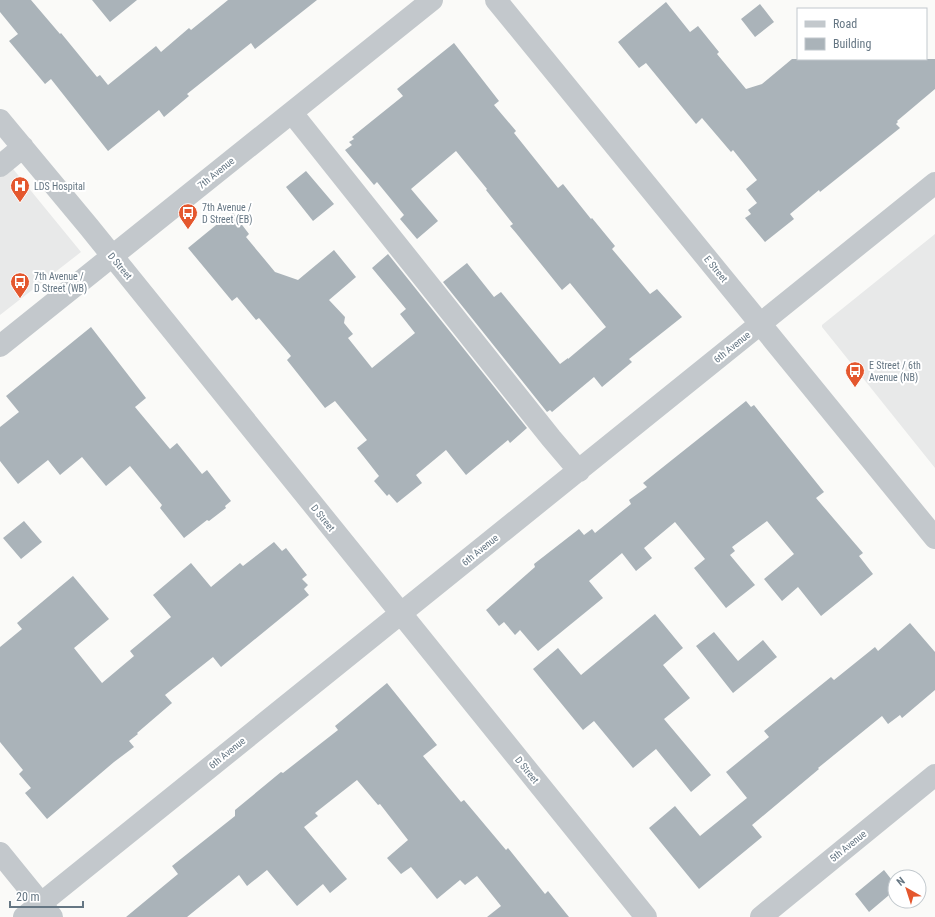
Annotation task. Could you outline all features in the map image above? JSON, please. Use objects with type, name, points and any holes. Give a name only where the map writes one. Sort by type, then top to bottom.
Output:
[{"type":"street","name":"7th Avenue","points":[[0,346],[432,0]]},
{"type":"street","name":"E Street","points":[[496,0],[761,323],[932,528]]},
{"type":"street","points":[[292,113],[578,471]]},
{"type":"street","name":"D Street","points":[[0,120],[112,256],[646,917]]},
{"type":"street","points":[[0,166],[23,147]]},
{"type":"street","name":"6th Avenue","points":[[24,917],[47,910],[401,614],[935,183]]},
{"type":"street","name":"5th Avenue","points":[[761,917],[935,775]]},
{"type":"street","points":[[0,853],[47,910]]},
{"type":"shaded area","name":"LDS Hospital","points":[[0,153],[81,252],[0,315]]},
{"type":"shaded area","points":[[935,234],[935,468],[822,327],[822,325]]},
{"type":"building","points":[[0,0],[31,0],[60,34],[61,33],[97,77],[100,75],[108,85],[156,46],[161,52],[189,28],[191,30],[228,0],[317,0],[255,49],[251,43],[187,94],[189,96],[164,117],[159,110],[108,151],[51,79],[45,84],[9,41],[18,34],[0,12]]},
{"type":"building","points":[[92,0],[137,0],[110,22]]},
{"type":"building","points":[[666,2],[690,32],[698,26],[719,52],[717,54],[746,89],[762,84],[792,59],[935,59],[935,89],[897,121],[898,122],[896,124],[900,128],[790,214],[794,219],[765,242],[745,218],[751,214],[748,210],[757,203],[746,189],[757,180],[733,150],[731,152],[702,118],[696,124],[646,63],[639,68],[618,42]]},
{"type":"building","points":[[760,4],[774,22],[755,37],[741,19]]},
{"type":"building","points":[[454,43],[499,101],[494,105],[516,131],[514,133],[558,188],[563,184],[615,246],[612,249],[650,294],[657,289],[682,317],[629,359],[632,362],[602,387],[594,377],[552,412],[550,410],[547,412],[443,282],[467,263],[494,297],[501,292],[560,364],[606,327],[570,283],[562,290],[510,226],[513,224],[456,151],[411,189],[438,221],[417,239],[400,219],[404,215],[377,182],[374,185],[345,150],[352,145],[349,142],[354,139],[352,137],[403,96],[397,89]]},
{"type":"building","points":[[306,171],[334,204],[313,221],[286,187]]},
{"type":"building","points":[[233,213],[249,234],[246,237],[275,272],[298,280],[334,250],[356,277],[329,300],[345,317],[344,323],[353,334],[348,338],[372,368],[415,333],[400,314],[406,309],[372,268],[388,254],[527,428],[510,443],[508,440],[466,475],[446,450],[416,475],[422,483],[397,503],[389,494],[387,496],[374,481],[379,476],[357,448],[367,440],[335,401],[325,408],[287,360],[291,356],[259,318],[256,320],[237,297],[232,301],[188,248]]},
{"type":"building","points":[[91,327],[146,398],[135,407],[170,449],[177,443],[202,474],[207,470],[231,501],[225,506],[226,508],[209,521],[207,520],[184,538],[160,508],[162,505],[130,466],[106,486],[82,457],[60,475],[48,460],[18,484],[0,461],[0,427],[19,412],[6,396]]},
{"type":"building","points":[[746,401],[751,407],[754,405],[824,492],[816,498],[863,553],[859,556],[873,574],[821,616],[798,587],[782,601],[764,579],[794,554],[767,521],[732,547],[735,551],[730,555],[755,585],[726,608],[694,568],[705,559],[675,522],[644,548],[652,558],[636,571],[622,553],[589,581],[603,598],[538,651],[520,630],[515,635],[504,622],[499,626],[486,610],[535,567],[534,564],[579,529],[584,535],[592,529],[595,533],[631,504],[629,500],[647,487],[643,483]]},
{"type":"building","points":[[24,521],[42,542],[21,559],[3,538]]},
{"type":"building","points":[[274,542],[282,551],[286,548],[307,575],[302,579],[308,585],[304,589],[309,595],[221,667],[213,657],[165,695],[172,703],[129,741],[134,747],[47,819],[25,793],[31,788],[19,774],[23,770],[0,742],[0,647],[22,629],[17,623],[73,576],[109,619],[74,648],[102,683],[134,656],[130,651],[171,617],[153,595],[191,563],[211,587],[240,563],[243,566]]},
{"type":"building","points":[[655,614],[683,648],[663,665],[690,698],[664,719],[711,775],[691,792],[656,749],[633,768],[594,721],[583,730],[533,669],[558,648],[581,675]]},
{"type":"building","points":[[910,623],[935,652],[935,690],[902,718],[900,715],[888,724],[882,716],[818,768],[819,769],[752,825],[762,837],[699,889],[649,828],[675,806],[700,836],[747,798],[726,772],[769,737],[764,731],[831,677],[834,680],[875,647],[878,651]]},
{"type":"building","points":[[714,632],[738,661],[763,640],[777,657],[733,693],[696,646]]},
{"type":"building","points":[[387,683],[437,745],[423,756],[461,802],[464,800],[506,850],[508,848],[545,894],[548,891],[569,917],[487,917],[501,906],[477,876],[465,885],[460,880],[437,899],[411,867],[401,874],[387,858],[408,840],[380,804],[378,805],[357,780],[315,813],[318,816],[304,827],[347,879],[330,893],[323,884],[297,906],[267,870],[247,886],[239,875],[187,917],[126,917],[178,874],[172,866],[235,816],[235,810],[281,772],[283,773],[338,730],[335,726]]},
{"type":"building","points":[[884,870],[887,874],[887,897],[869,912],[855,894]]},
{"type":"place","name":"LDS Hospital","points":[[20,203]]},
{"type":"place","name":"7th Avenue / D Street (EB)","points":[[188,230]]},
{"type":"place","name":"7th Avenue / D Street (WB)","points":[[20,299]]},
{"type":"place","name":"E Street / 6th Avenue (NB)","points":[[855,388]]}]
